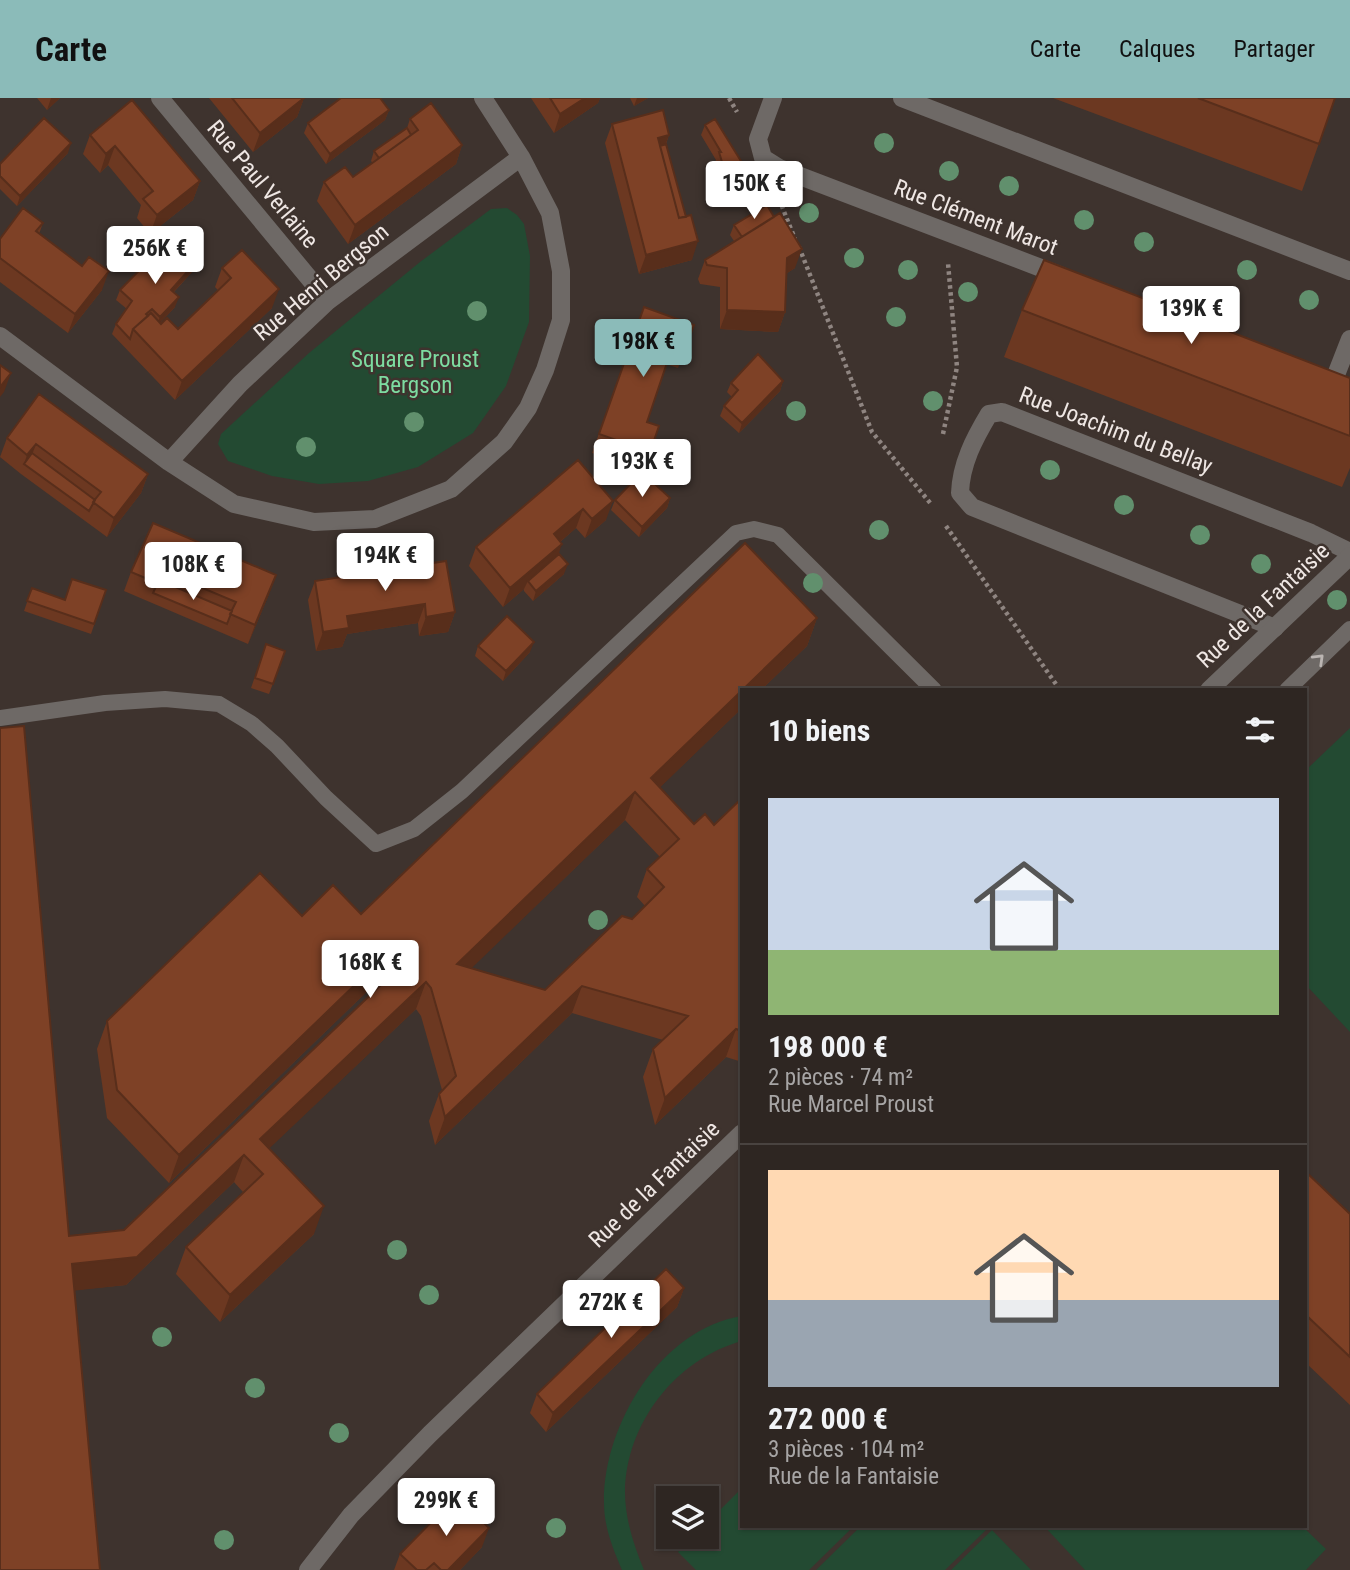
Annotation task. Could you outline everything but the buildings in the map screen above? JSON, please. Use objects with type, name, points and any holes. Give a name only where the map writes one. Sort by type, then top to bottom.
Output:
[{"type":"street","name":"Rue Paul Verlaine","points":[[160,98],[328,301]]},
{"type":"street","points":[[0,336],[169,462],[234,504],[314,522],[375,519],[451,489],[504,442],[528,408],[545,370],[561,320],[561,271],[551,212],[521,157],[482,98]]},
{"type":"street","points":[[763,158],[758,139],[773,98]]},
{"type":"street","points":[[902,98],[1350,271]]},
{"type":"street","name":"Rue Henri Bergson","points":[[169,462],[240,384],[328,301],[521,157]]},
{"type":"street","name":"Rue Clément Marot","points":[[763,158],[779,168],[1075,281]]},
{"type":"street","points":[[1335,379],[1350,339]]},
{"type":"street","name":"Rue Joachim du Bellay","points":[[1275,628],[972,507],[960,493],[961,473],[976,435],[989,414],[1002,412],[1311,533],[1350,554]]},
{"type":"street","name":"Rue de la Fantaisie","points":[[1211,688],[1350,554]]},
{"type":"street","name":"Rue de la Fantaisie","points":[[308,1570],[351,1515],[430,1434],[740,1135]]},
{"type":"lane","points":[[0,718],[105,703],[165,699],[219,704],[252,724],[278,746],[326,798],[376,844],[414,829],[462,791],[736,533],[754,529],[778,535],[932,688]]},
{"type":"lane","points":[[1289,688],[1350,629]]},
{"type":"path","points":[[729,98],[763,158],[872,432],[936,511]]},
{"type":"path","points":[[940,447],[957,367],[946,232]]},
{"type":"path","points":[[929,500],[931,486]]},
{"type":"path","points":[[944,522],[1059,688]]},
{"type":"green space","name":"Square Proust Bergson","points":[[507,208],[524,224],[530,256],[529,322],[506,386],[473,433],[418,467],[368,481],[319,484],[272,476],[228,461],[218,444],[221,434],[309,353],[420,262],[491,209]]},
{"type":"green space","points":[[1350,728],[1350,1032],[1307,986],[1307,769]]},
{"type":"green space","points":[[740,1317],[740,1342],[696,1362],[676,1378],[659,1397],[634,1442],[625,1492],[631,1532],[644,1570],[622,1570],[612,1546],[604,1512],[606,1473],[614,1443],[626,1413],[642,1386],[662,1361],[686,1340],[712,1325]]},
{"type":"green space","points":[[740,1490],[740,1528],[852,1528],[809,1570],[696,1570],[678,1552],[681,1549],[719,1549],[719,1511]]},
{"type":"green space","points":[[859,1528],[988,1528],[945,1570],[816,1570]]},
{"type":"green space","points":[[1046,1528],[1304,1528],[1326,1549],[1306,1570],[1085,1570]]},
{"type":"green space","points":[[992,1530],[1031,1570],[951,1570]]}]
